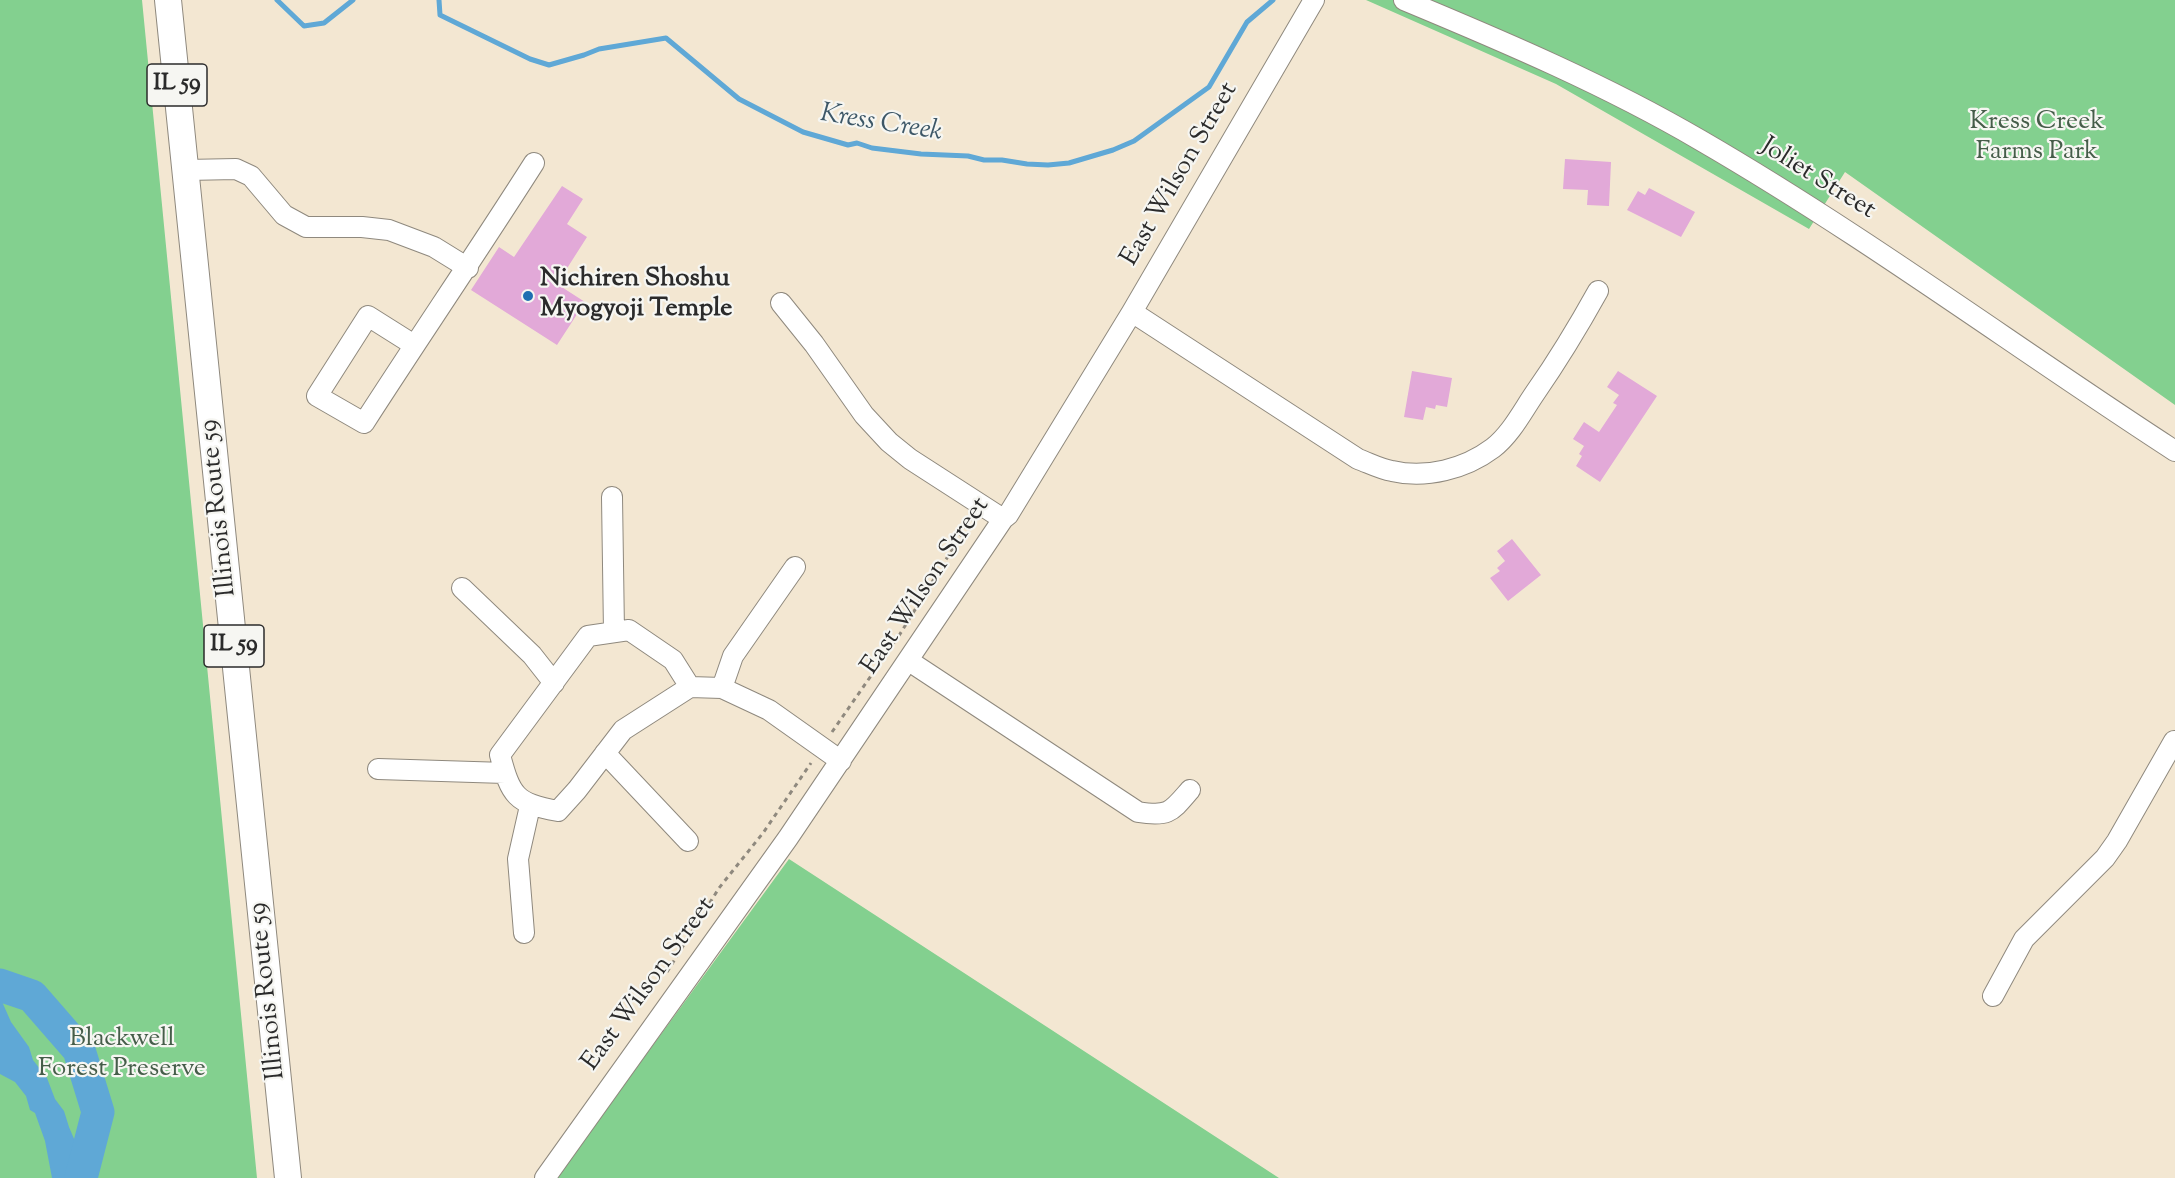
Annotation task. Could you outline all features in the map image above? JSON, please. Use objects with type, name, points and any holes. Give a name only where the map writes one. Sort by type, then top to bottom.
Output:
[{"type":"main road","name":"Illinois Route 59","points":[[168,0],[288,1178]]},
{"type":"street","name":"East Wilson Street","points":[[545,1178],[782,848],[1003,519],[1008,515],[1132,312],[1314,0]]},
{"type":"street","name":"Joliet Street","points":[[1404,0],[1552,63],[1698,139],[1835,223],[2175,451]]},
{"type":"street","points":[[414,345],[368,316],[317,396],[364,423],[414,345],[468,268],[534,163]]},
{"type":"street","points":[[186,170],[236,169],[251,176],[284,215],[306,227],[389,230],[434,248],[468,268]]},
{"type":"street","points":[[1132,312],[1358,459],[1393,472],[1427,473],[1443,471],[1468,463],[1494,447],[1508,433],[1565,351],[1598,291]]},
{"type":"street","points":[[781,303],[814,344],[864,415],[889,442],[910,459],[1003,519]]},
{"type":"street","points":[[612,498],[615,632]]},
{"type":"street","points":[[722,688],[733,657],[795,567]]},
{"type":"street","points":[[462,588],[532,655],[554,683]]},
{"type":"street","points":[[690,687],[673,660],[629,630],[588,636],[500,755],[509,787],[530,806],[558,811],[577,790],[622,729],[690,687],[722,688],[769,710],[841,761]]},
{"type":"street","points":[[909,661],[1138,812],[1155,815],[1173,810],[1190,790]]},
{"type":"street","points":[[2175,740],[2175,745]]},
{"type":"street","points":[[1993,996],[2024,939],[2105,858],[2175,740]]},
{"type":"street","points":[[605,753],[688,840]]},
{"type":"street","points":[[378,769],[505,773]]},
{"type":"street","points":[[524,933],[518,859],[530,806]]},
{"type":"path","points":[[830,736],[900,634],[973,515]]},
{"type":"path","points":[[666,975],[719,888],[763,833],[815,757]]},
{"type":"green space","name":"Blackwell Forest Preserve","points":[[0,0],[142,0],[257,1178],[0,1178]]},
{"type":"green space","name":"Kress Creek Farms Park","points":[[1366,0],[2175,0],[2175,405],[1845,172],[1809,229],[1556,84]]},
{"type":"green space","points":[[789,859],[1279,1178],[556,1178]]},
{"type":"water","points":[[0,997],[11,1022],[29,1047],[33,1060],[47,1078],[55,1099],[64,1111],[83,1160],[87,1178],[52,1178],[45,1141],[35,1113],[30,1110],[26,1096],[15,1082],[0,1074]]},
{"type":"building","points":[[1565,159],[1611,162],[1609,206],[1587,205],[1588,190],[1563,189]]},
{"type":"building","points":[[562,186],[583,199],[567,224],[587,237],[557,284],[585,302],[557,345],[471,290],[499,247],[514,257]]},
{"type":"building","points":[[1649,188],[1695,212],[1681,237],[1627,210],[1638,191],[1645,195]]},
{"type":"building","points":[[1412,371],[1452,378],[1447,407],[1436,405],[1435,409],[1426,407],[1423,420],[1404,417]]},
{"type":"building","points":[[1618,371],[1657,396],[1600,482],[1576,466],[1582,456],[1579,454],[1584,446],[1573,439],[1584,422],[1599,432],[1617,405],[1613,403],[1619,395],[1607,387]]},
{"type":"building","points":[[1512,539],[1541,575],[1508,601],[1490,578],[1500,571],[1497,568],[1505,561],[1497,551]]},
{"type":"waterway","name":"Kress Creek","points":[[277,0],[304,26],[324,23],[353,0]]},
{"type":"waterway","name":"Kress Creek","points":[[439,0],[440,15],[530,59],[549,65],[599,49],[666,38],[739,99],[803,132],[848,145],[857,143],[872,148],[921,154],[968,156],[984,160],[1048,165],[1069,163],[1134,141],[1209,87],[1247,22],[1273,0]]},
{"type":"waterway","points":[[0,985],[32,996],[79,1050],[98,1112],[81,1178]]},
{"type":"place","name":"Nichiren Shoshu Myogyoji Temple","points":[[528,296]]}]
